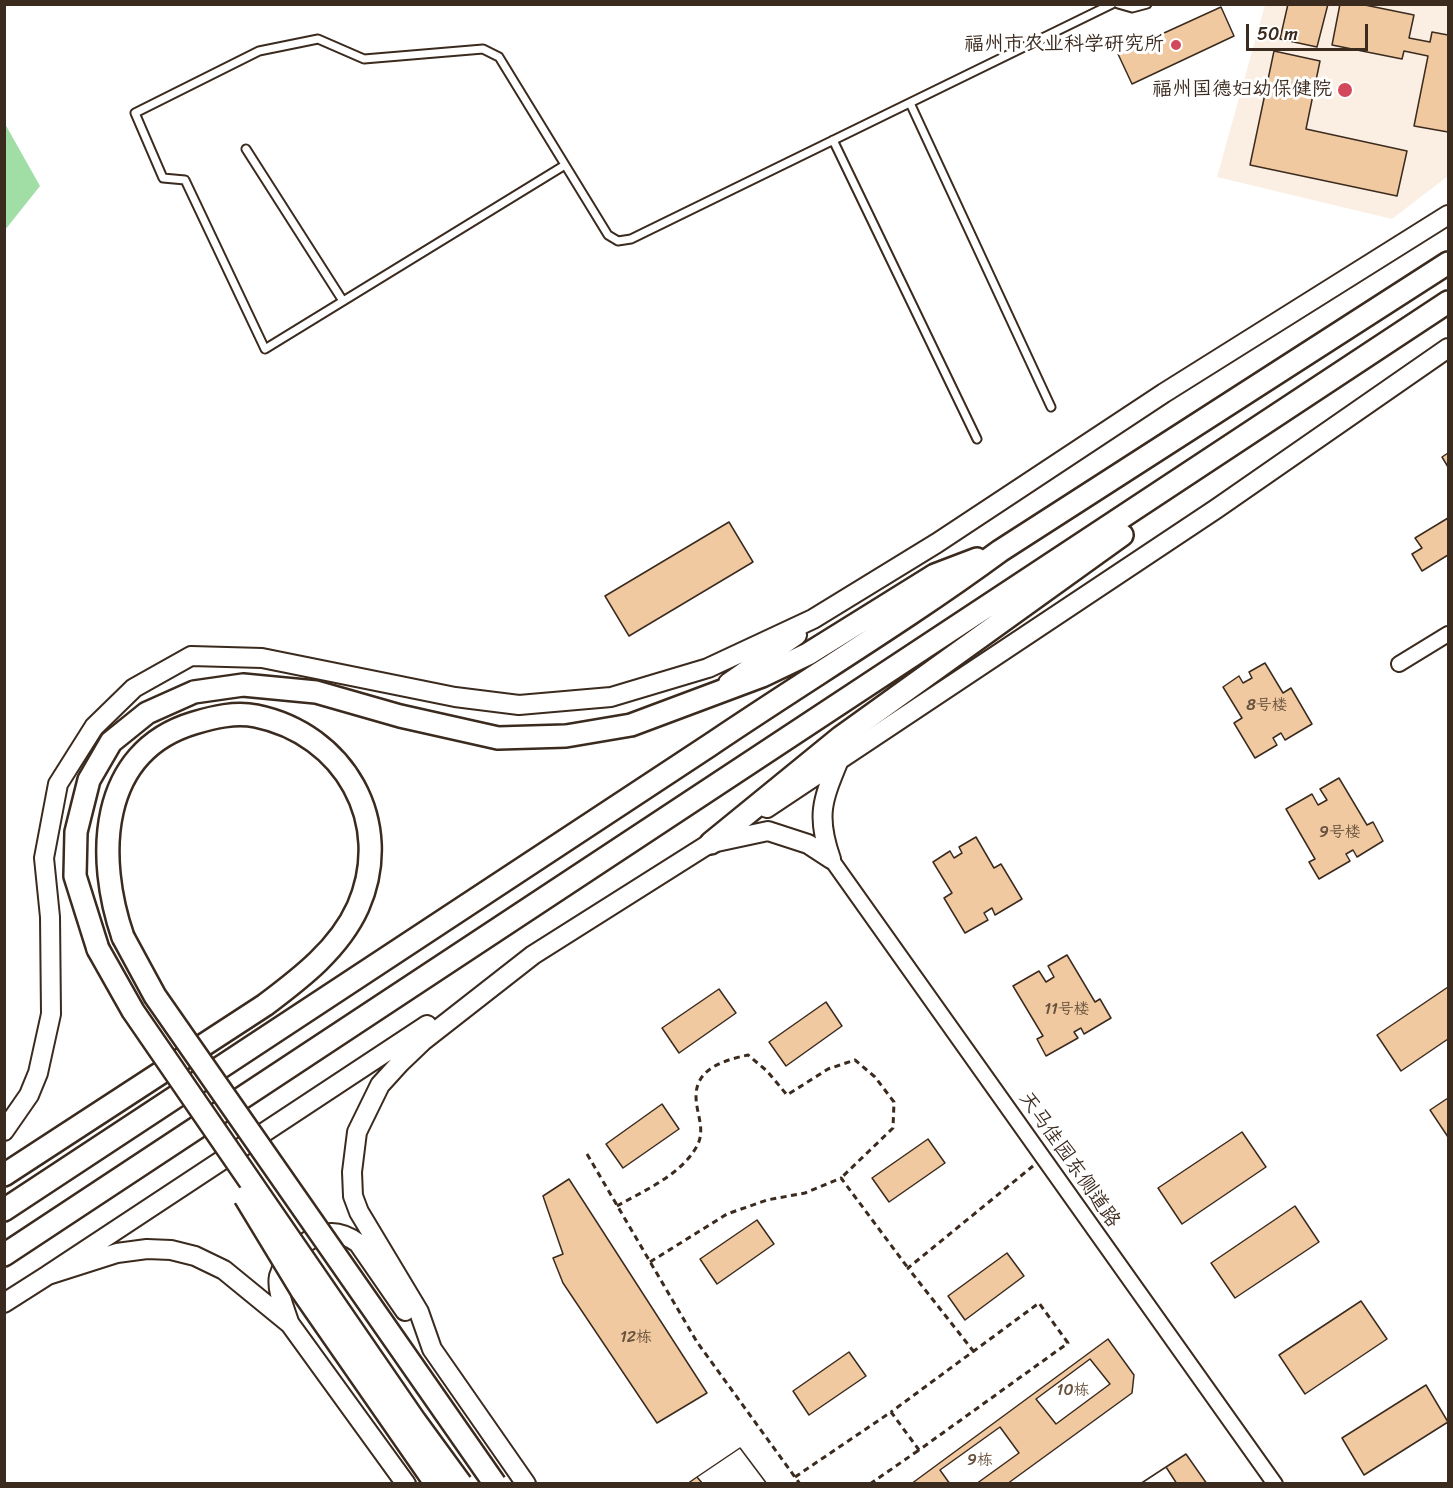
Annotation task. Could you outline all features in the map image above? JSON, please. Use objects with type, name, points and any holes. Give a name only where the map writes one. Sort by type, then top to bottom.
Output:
[{"type":"highway","points":[[436,1484],[302,1292],[98,949],[75,876],[76,832],[89,780],[111,742],[147,713],[194,692],[243,685],[316,692],[400,716],[498,738],[566,736],[631,725],[704,699],[762,676],[808,654],[1000,551],[1449,263]]},
{"type":"highway","points":[[4,1255],[1449,302]]},
{"type":"highway","points":[[711,843],[841,737],[1402,333]]},
{"type":"highway","points":[[4,1210],[849,652],[940,584]]},
{"type":"highway","points":[[4,1175],[265,1005],[297,981],[338,940],[358,907],[370,860],[365,808],[354,784],[340,765],[325,749],[294,727],[254,715],[229,715],[185,726],[152,746],[134,763],[119,790],[106,841],[110,894],[123,937],[155,996],[495,1484]]},
{"type":"highway","points":[[133,1011],[415,1421],[461,1484]]},
{"type":"main road","points":[[4,1131],[28,1095],[51,1014],[50,917],[44,858],[58,784],[94,727],[134,688],[191,656],[262,658],[455,697],[519,705],[611,697],[708,668],[813,619],[937,543],[1164,393],[1449,215]]},
{"type":"main road","points":[[4,1303],[533,955],[839,760],[1032,632],[1449,348]]},
{"type":"main road","points":[[704,699],[762,661],[844,600]]},
{"type":"main road","points":[[831,859],[822,834],[820,816],[823,798],[839,760]]},
{"type":"main road","points":[[711,843],[768,831],[808,844],[831,859]]},
{"type":"main road","points":[[432,1349],[419,1312],[359,1212],[353,1196],[352,1172],[357,1132],[380,1086],[400,1063],[423,1041],[533,955]]},
{"type":"main road","points":[[290,1324],[281,1297],[278,1278],[283,1266],[311,1239],[331,1233],[349,1237],[358,1243],[526,1484]]},
{"type":"main road","points":[[48,1275],[117,1253],[147,1249],[195,1256],[224,1270],[290,1324],[406,1484]]},
{"type":"street","points":[[1399,664],[1449,634]]},
{"type":"street","name":"天马佳园东侧道路","points":[[831,859],[1275,1484]]},
{"type":"lane","points":[[565,165],[265,349],[185,180],[163,178],[135,113],[259,51],[318,39],[364,59],[483,49],[499,57],[608,235],[618,241],[631,238],[1112,4]]},
{"type":"lane","points":[[1118,4],[1132,8],[1147,4]]},
{"type":"lane","points":[[910,103],[1051,407]]},
{"type":"lane","points":[[833,140],[977,439]]},
{"type":"lane","points":[[246,149],[343,301]]},
{"type":"path","points":[[617,1206],[671,1174],[687,1160],[698,1144],[702,1128],[696,1095],[703,1074],[724,1060],[748,1055],[767,1071],[787,1095],[828,1069],[855,1060],[875,1077],[894,1102],[892,1128],[840,1178],[805,1193],[767,1200],[727,1214],[650,1262]]},
{"type":"path","points":[[587,1154],[697,1342],[800,1484]]},
{"type":"path","points":[[908,1268],[1044,1157]]},
{"type":"path","points":[[840,1178],[974,1352]]},
{"type":"path","points":[[795,1477],[891,1412],[1039,1303],[1068,1343],[870,1484]]},
{"type":"path","points":[[891,1412],[919,1450]]},
{"type":"shaded area","name":"福州国德妇幼保健院","points":[[1265,5],[1448,5],[1448,176],[1392,219],[1217,177]]},
{"type":"green space","points":[[4,122],[40,186],[5,230],[4,230]]},
{"type":"building","points":[[1288,4],[1328,4],[1317,47],[1280,39]]},
{"type":"building","points":[[1340,4],[1360,4],[1414,15],[1409,38],[1430,42],[1432,32],[1448,35],[1448,132],[1414,126],[1428,56],[1404,51],[1402,59],[1332,45]]},
{"type":"building","name":"福州市农业科学研究所","points":[[1221,7],[1234,36],[1132,84],[1118,54]]},
{"type":"building","points":[[1274,51],[1320,61],[1306,129],[1407,151],[1397,196],[1250,165]]},
{"type":"building","points":[[1448,453],[1448,467],[1442,457]]},
{"type":"building","points":[[1448,518],[1448,555],[1422,571],[1412,554],[1422,548],[1415,538]]},
{"type":"building","points":[[729,522],[753,562],[629,636],[605,596]]},
{"type":"building","points":[[1265,663],[1283,693],[1291,688],[1312,724],[1285,740],[1281,733],[1273,738],[1277,745],[1255,758],[1234,723],[1242,718],[1223,687],[1239,676],[1243,683],[1252,678],[1249,672]]},
{"type":"building","points":[[1339,778],[1367,825],[1373,822],[1383,841],[1357,857],[1353,850],[1346,854],[1350,861],[1319,879],[1309,862],[1315,859],[1286,809],[1312,794],[1318,805],[1327,800],[1320,789]]},
{"type":"building","points":[[976,837],[994,868],[1001,864],[1022,899],[995,915],[992,908],[984,913],[988,920],[965,933],[944,898],[952,893],[933,862],[950,851],[954,858],[962,853],[959,847]]},
{"type":"building","points":[[1067,955],[1095,1002],[1100,999],[1111,1018],[1084,1034],[1081,1028],[1074,1032],[1078,1038],[1046,1056],[1037,1039],[1043,1036],[1013,986],[1039,971],[1046,982],[1054,977],[1048,966]]},
{"type":"building","points":[[1448,987],[1448,1039],[1401,1071],[1377,1035]]},
{"type":"building","points":[[719,989],[736,1013],[679,1053],[662,1028]]},
{"type":"building","points":[[826,1002],[842,1026],[786,1066],[769,1042]]},
{"type":"building","points":[[1448,1098],[1448,1137],[1430,1110]]},
{"type":"building","points":[[662,1104],[679,1129],[623,1168],[606,1144]]},
{"type":"building","points":[[1242,1132],[1266,1167],[1182,1224],[1158,1188]]},
{"type":"building","points":[[928,1139],[945,1163],[889,1202],[872,1178]]},
{"type":"building","points":[[569,1179],[707,1393],[657,1423],[563,1283],[553,1258],[563,1254],[543,1196]]},
{"type":"building","points":[[1295,1206],[1319,1242],[1235,1298],[1211,1263]]},
{"type":"building","points":[[757,1220],[774,1244],[717,1284],[700,1259]]},
{"type":"building","points":[[1007,1253],[1024,1276],[965,1320],[948,1296]]},
{"type":"building","points":[[1361,1301],[1387,1339],[1305,1394],[1279,1355]]},
{"type":"building","points":[[1108,1339],[1134,1375],[1132,1393],[1007,1484],[911,1484]]},
{"type":"building","points":[[849,1352],[866,1376],[809,1415],[793,1391]]},
{"type":"building","points":[[1090,1359],[1110,1384],[1056,1424],[1036,1399]]},
{"type":"building","points":[[1426,1385],[1448,1422],[1364,1475],[1342,1438]]},
{"type":"building","points":[[1000,1427],[1019,1453],[976,1484],[950,1484],[940,1470]]},
{"type":"building","points":[[740,1448],[767,1484],[687,1484],[697,1477]]},
{"type":"building","points":[[740,1448],[767,1484],[703,1484],[697,1477]]},
{"type":"building","points":[[1186,1454],[1207,1484],[1140,1484],[1166,1467]]},
{"type":"building","points":[[1166,1467],[1177,1484],[1140,1484]]},
{"type":"place","name":"福州市农业科学研究所","points":[[1176,45]]},
{"type":"place","name":"福州国德妇幼保健院","points":[[1345,90]]}]
